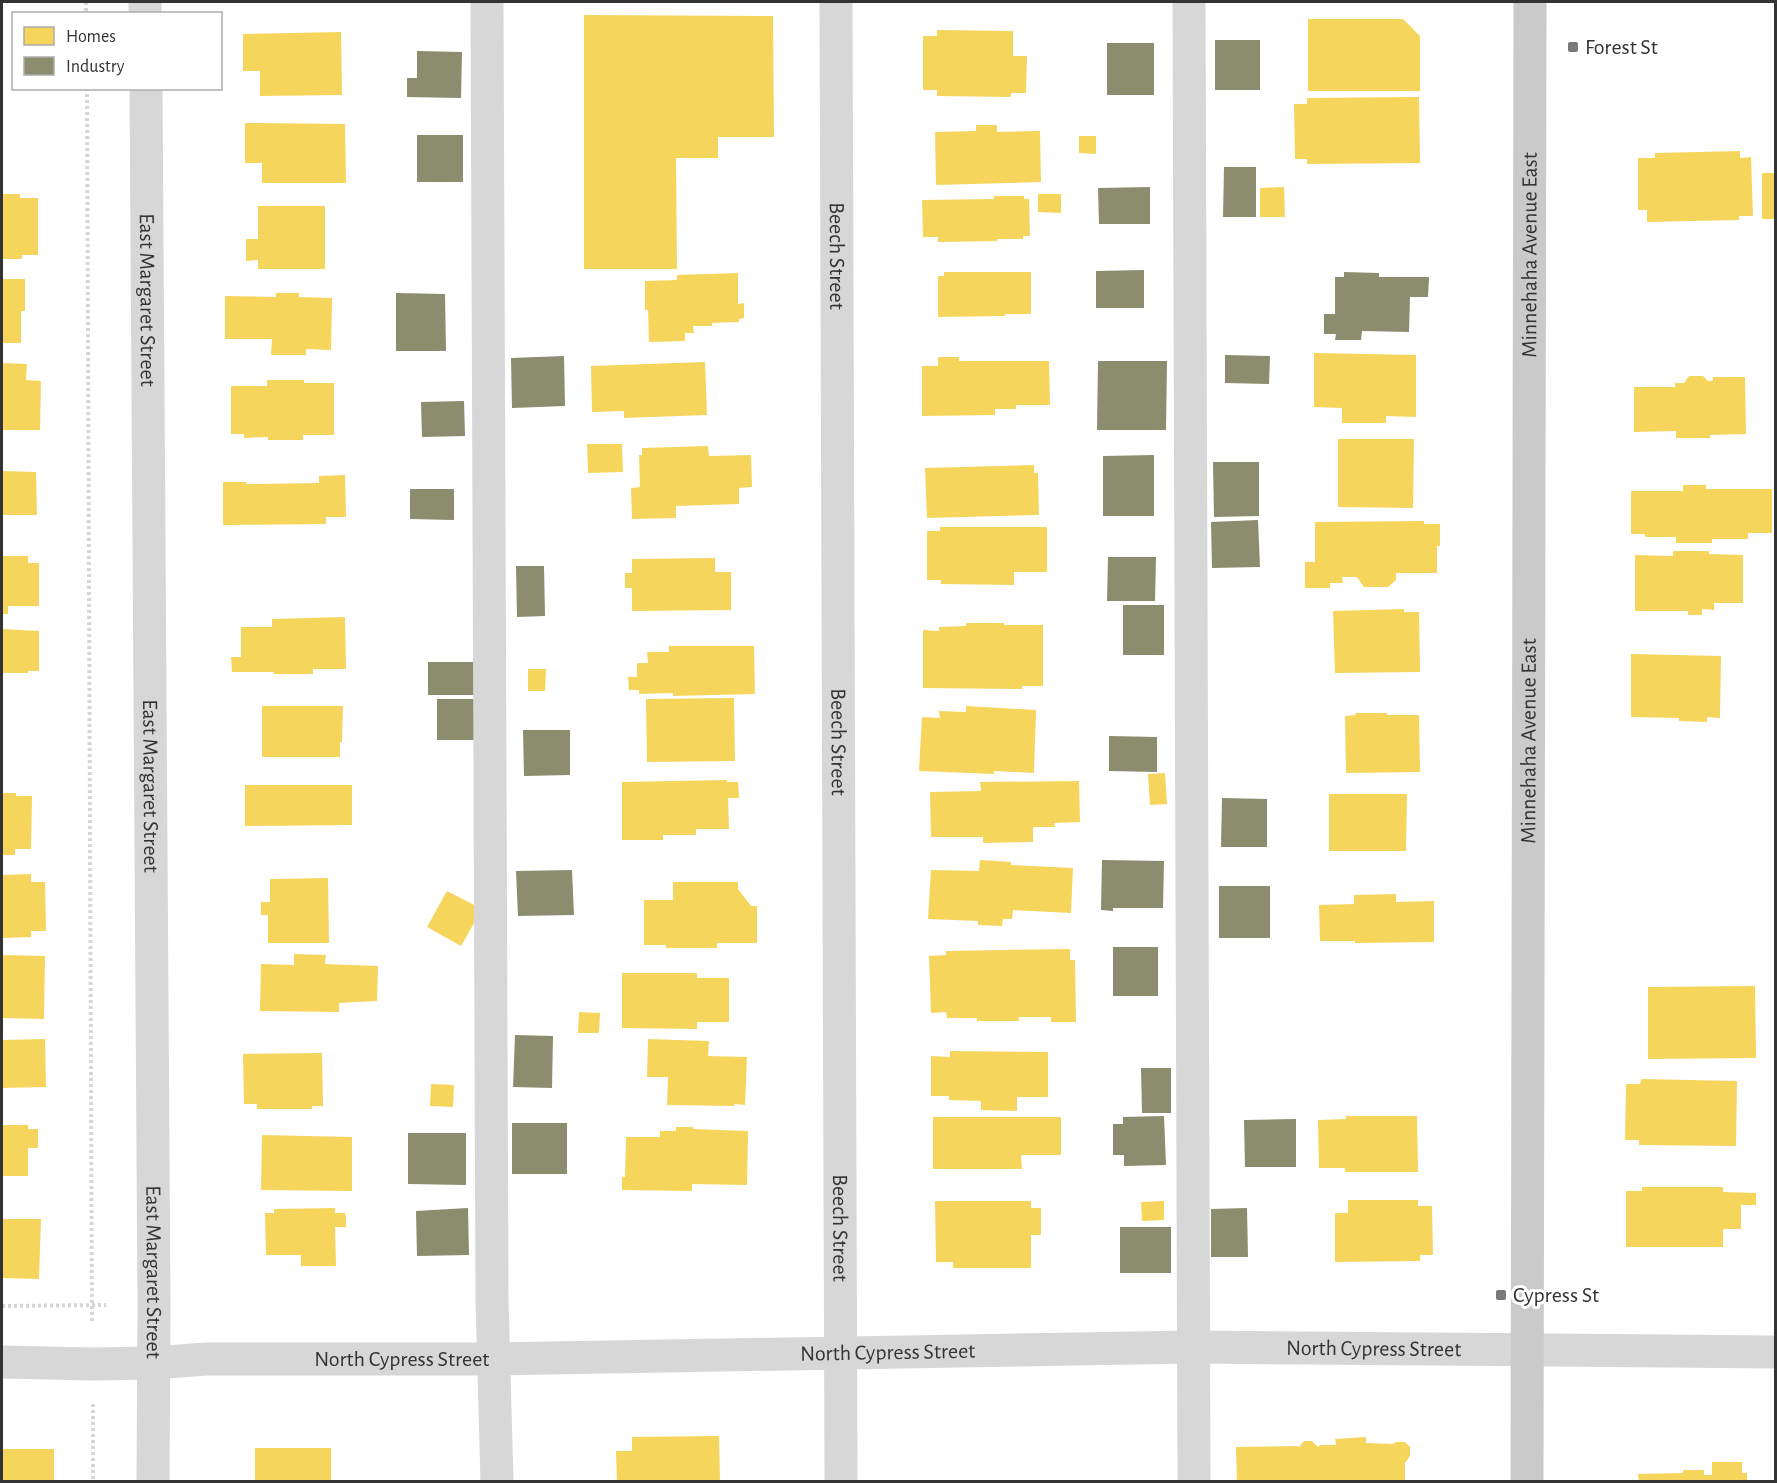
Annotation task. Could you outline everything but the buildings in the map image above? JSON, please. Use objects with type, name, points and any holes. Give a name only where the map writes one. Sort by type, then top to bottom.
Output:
[{"type":"main road","name":"Minnehaha Avenue East","points":[[1527,1482],[1530,2]]},
{"type":"street","points":[[487,2],[492,1288],[497,1482]]},
{"type":"street","name":"Beech Street","points":[[836,2],[841,1482]]},
{"type":"street","points":[[1189,2],[1194,1482]]},
{"type":"street","name":"East Margaret Street","points":[[146,90],[154,1305],[153,1482]]},
{"type":"street","name":"North Cypress Street","points":[[2,1362],[93,1364],[206,1359],[494,1359],[1194,1347],[1776,1352]]},
{"type":"path","points":[[87,90],[92,1323]]},
{"type":"path","points":[[2,1306],[106,1305]]},
{"type":"path","points":[[93,1403],[93,1482]]},
{"type":"place","name":"Forest St","points":[[1573,47]]},
{"type":"place","name":"Cypress St","points":[[1501,1295]]}]
